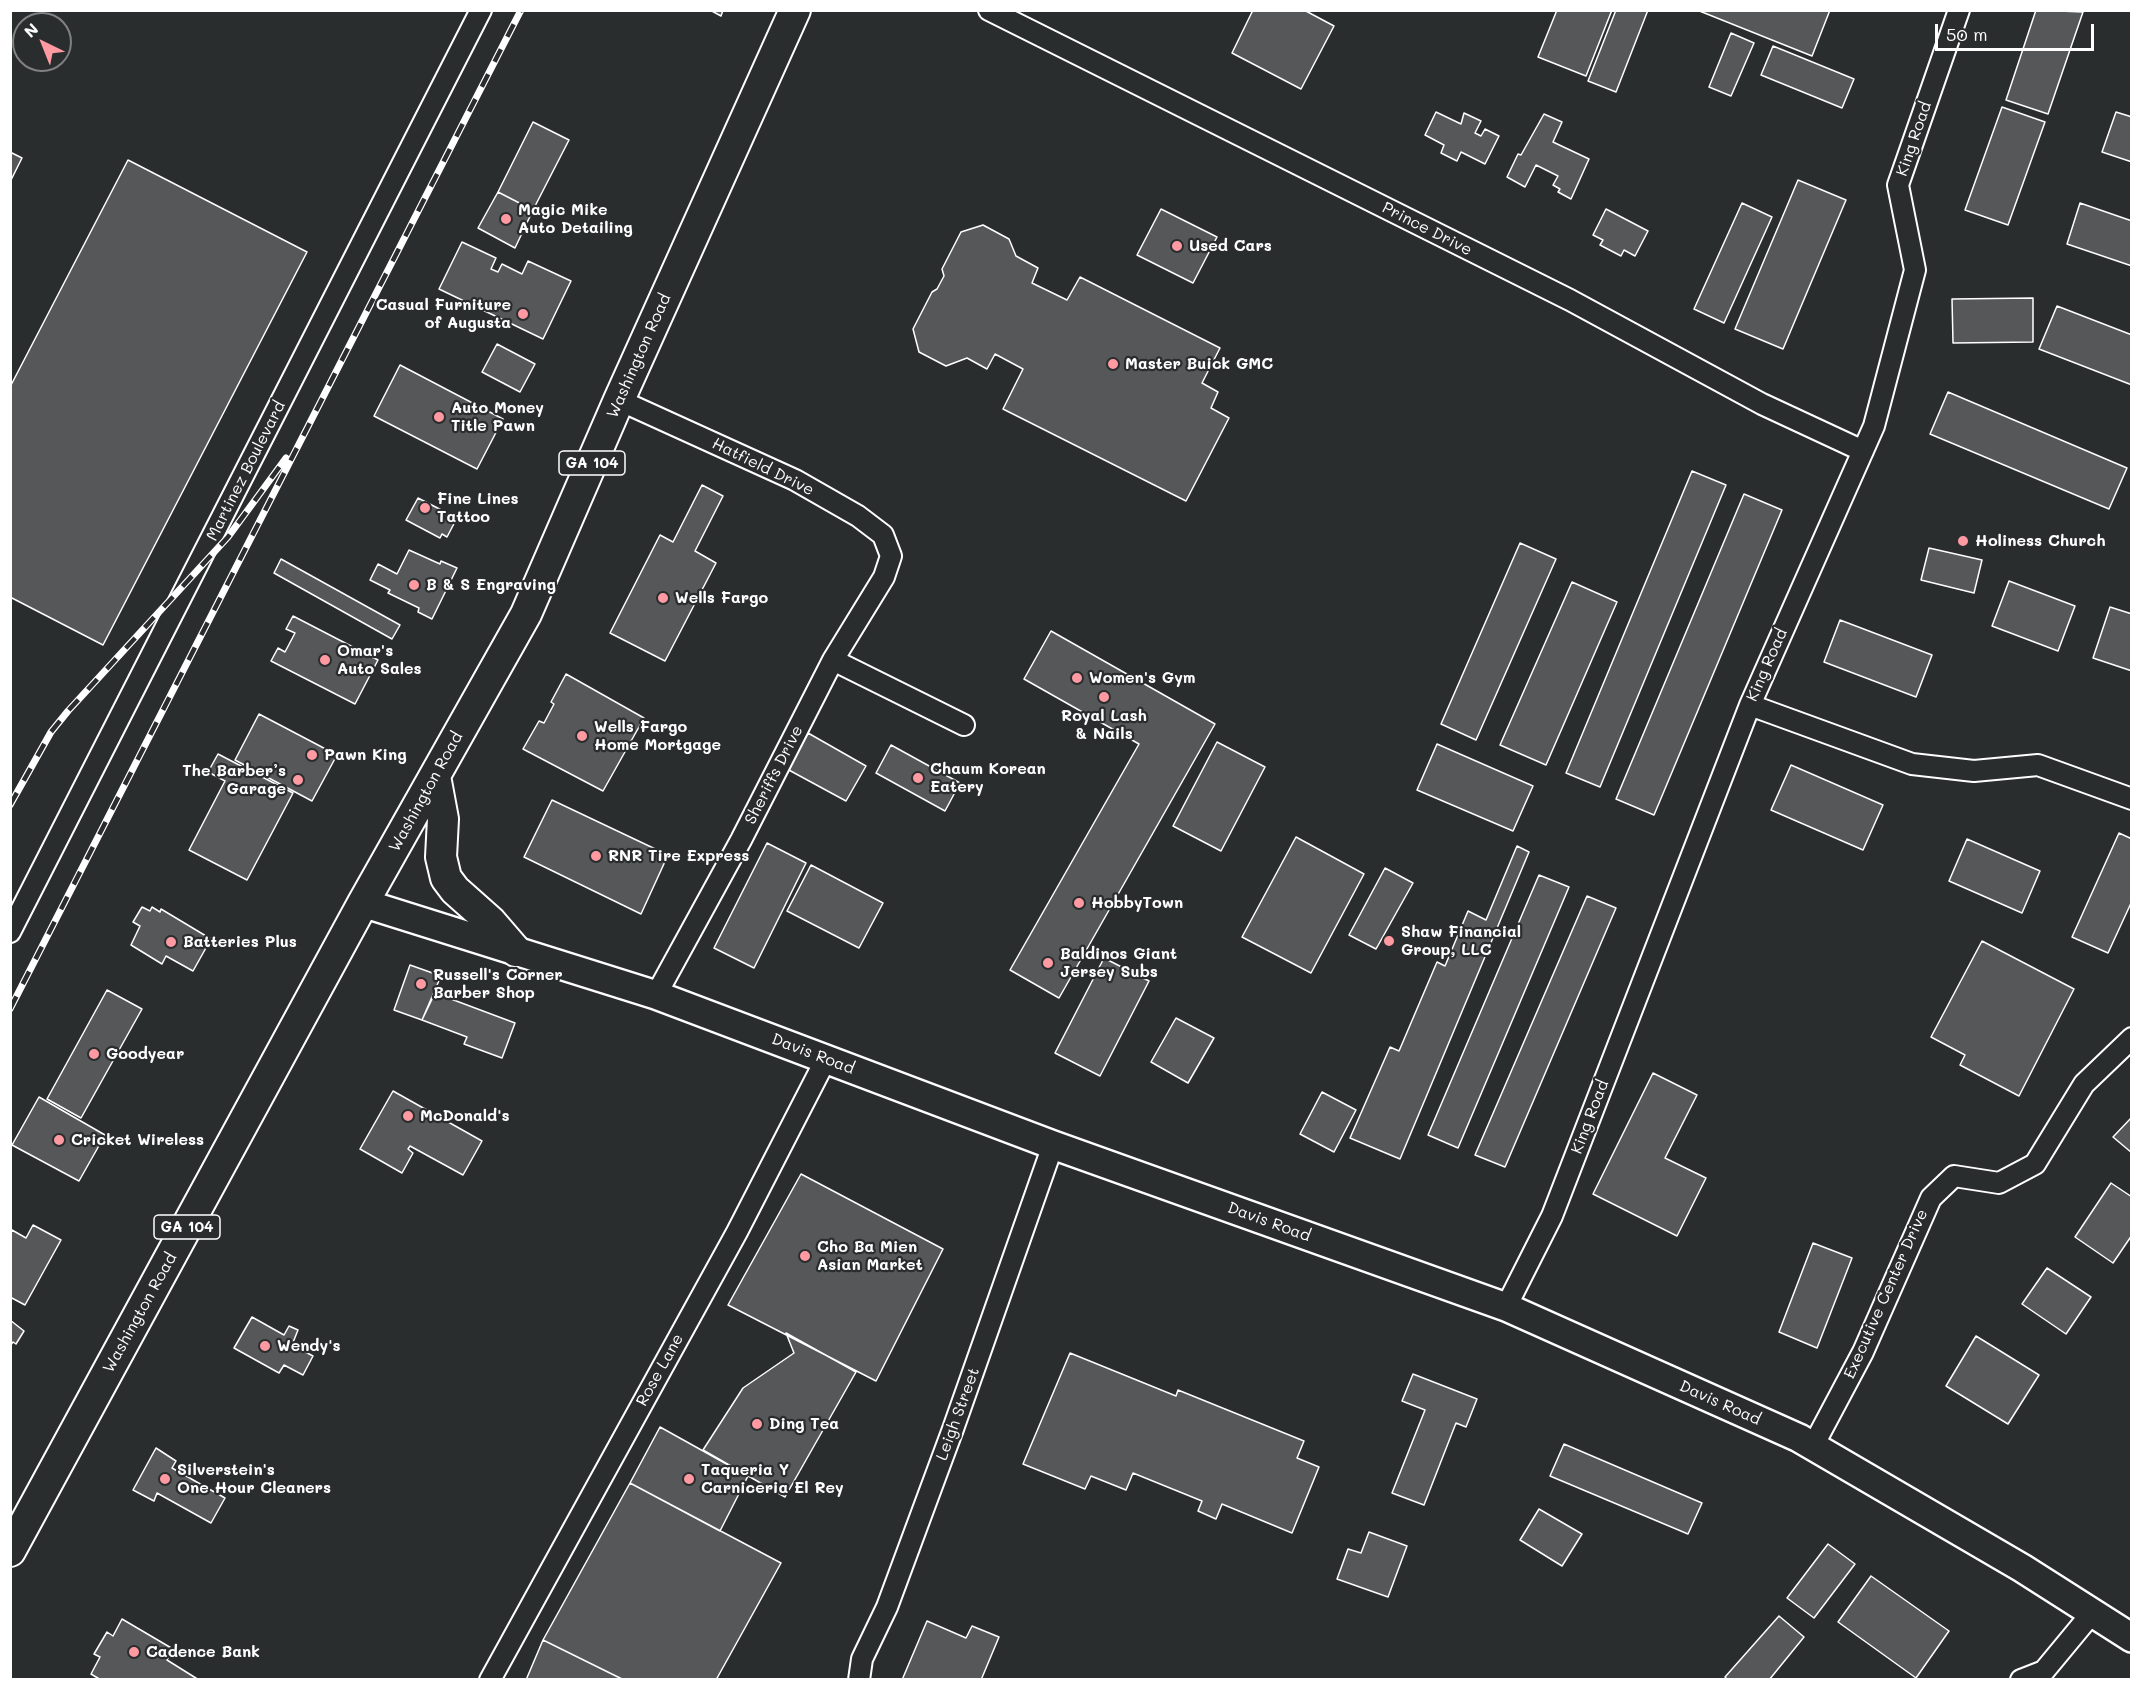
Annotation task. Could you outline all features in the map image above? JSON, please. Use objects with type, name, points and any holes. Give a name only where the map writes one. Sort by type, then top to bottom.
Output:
[{"type":"main road","name":"Washington Road","points":[[10,1551],[363,903],[526,614],[619,400],[795,10]]},
{"type":"main road","points":[[435,776],[443,819],[441,857],[446,878],[455,890],[491,922],[516,951]]},
{"type":"main road","name":"Davis Road","points":[[363,903],[656,995],[1053,1145],[1506,1307],[1813,1446],[2022,1568],[2132,1638]]},
{"type":"street","name":"Martinez Boulevard","points":[[10,932],[481,10]]},
{"type":"street","name":"Prince Drive","points":[[989,10],[1570,300],[1762,404],[1863,451]]},
{"type":"street","name":"King Road","points":[[1506,1307],[1552,1216],[1749,705],[1874,426],[1915,270],[1898,185],[1959,10]]},
{"type":"street","name":"Hatfield Drive","points":[[619,400],[795,480],[849,511],[882,536],[891,556]]},
{"type":"street","name":"Sheriffs Drive","points":[[656,995],[741,840],[833,660],[884,577],[891,556]]},
{"type":"street","points":[[833,660],[964,725]]},
{"type":"street","points":[[1749,705],[1912,764],[1974,771],[2038,765],[2132,799]]},
{"type":"street","name":"Executive Center Drive","points":[[1813,1446],[1863,1353],[1930,1198],[1954,1176],[1998,1183],[2035,1164],[2084,1084],[2132,1038]]},
{"type":"street","name":"Rose Lane","points":[[490,1680],[736,1232],[826,1059]]},
{"type":"street","name":"Leigh Street","points":[[859,1680],[862,1659],[887,1607],[953,1430],[1053,1145]]},
{"type":"street","points":[[2021,1680],[2044,1671],[2092,1613]]},
{"type":"building","points":[[710,10],[723,10],[721,16]]},
{"type":"building","points":[[1253,10],[1304,10],[1334,26],[1301,89],[1232,53]]},
{"type":"building","points":[[1557,10],[1612,10],[1586,76],[1538,57]]},
{"type":"building","points":[[1616,10],[1648,10],[1616,92],[1588,81]]},
{"type":"building","points":[[1697,10],[1830,10],[1812,56]]},
{"type":"building","points":[[2036,10],[2083,12],[2048,114],[2006,100]]},
{"type":"building","points":[[1731,33],[1754,43],[1731,96],[1709,87]]},
{"type":"building","points":[[1773,46],[1854,79],[1842,108],[1761,75]]},
{"type":"building","points":[[2002,107],[2045,122],[2008,225],[1965,210]]},
{"type":"building","points":[[1436,112],[1461,124],[1464,113],[1481,121],[1475,133],[1481,136],[1485,129],[1499,136],[1485,164],[1461,152],[1457,161],[1441,153],[1444,145],[1425,135]]},
{"type":"building","points":[[2116,112],[2132,117],[2132,162],[2102,152]]},
{"type":"building","points":[[1544,114],[1562,122],[1553,142],[1589,159],[1571,199],[1558,192],[1560,189],[1553,185],[1558,176],[1536,165],[1525,187],[1507,177],[1518,154],[1521,155]]},
{"type":"building","points":[[533,122],[569,140],[533,210],[498,192]]},
{"type":"building","points":[[10,152],[22,158],[10,182]]},
{"type":"building","points":[[128,160],[307,252],[103,645],[10,597],[10,387]]},
{"type":"building","points":[[1798,180],[1846,200],[1783,349],[1735,329]]},
{"type":"building","name":"Magic Mike Auto Detailing","points":[[498,192],[533,210],[515,248],[478,228]]},
{"type":"building","points":[[1742,203],[1772,217],[1724,323],[1694,309]]},
{"type":"building","points":[[2080,203],[2132,221],[2132,266],[2067,244]]},
{"type":"building","name":"Used Cars","points":[[1161,209],[1217,237],[1193,283],[1137,255]]},
{"type":"building","points":[[1606,209],[1648,231],[1635,256],[1624,250],[1621,256],[1600,245],[1603,240],[1593,235]]},
{"type":"building","name":"Master Buick GMC","points":[[983,225],[1009,239],[1016,256],[1038,268],[1032,283],[1067,300],[1080,277],[1220,348],[1202,383],[1218,392],[1211,408],[1229,418],[1186,501],[1003,409],[1023,369],[995,354],[987,369],[967,358],[946,366],[919,352],[913,329],[932,292],[937,289],[944,276],[942,269],[961,232]]},
{"type":"building","name":"Casual Furniture of Augusta","points":[[462,242],[496,258],[491,269],[498,272],[502,264],[522,274],[528,261],[571,281],[543,339],[439,289]]},
{"type":"building","points":[[2033,298],[2033,342],[1953,343],[1952,299]]},
{"type":"building","points":[[2057,306],[2132,335],[2132,385],[2039,349]]},
{"type":"building","points":[[497,344],[535,364],[520,392],[482,372]]},
{"type":"building","name":"Auto Money Title Pawn","points":[[400,365],[503,419],[477,469],[374,416]]},
{"type":"building","points":[[1948,392],[2127,468],[2109,509],[1930,434]]},
{"type":"building","points":[[1692,471],[1726,485],[1600,787],[1566,773]]},
{"type":"building","name":"Wells Fargo","points":[[702,485],[723,496],[695,551],[716,563],[665,661],[610,633],[660,535],[673,542]]},
{"type":"building","points":[[1744,494],[1782,510],[1654,815],[1616,799]]},
{"type":"building","name":"Fine Lines Tattoo","points":[[418,498],[457,518],[447,537],[442,534],[440,538],[406,520]]},
{"type":"building","points":[[1520,543],[1556,559],[1476,740],[1441,724]]},
{"type":"building","points":[[1929,548],[1982,560],[1974,593],[1921,580]]},
{"type":"building","name":"B & S Engraving","points":[[409,550],[440,564],[441,561],[457,568],[432,619],[418,612],[419,608],[388,593],[390,590],[370,580],[378,564],[397,574]]},
{"type":"building","points":[[281,559],[400,625],[392,639],[274,573]]},
{"type":"building","points":[[2009,581],[2075,606],[2058,651],[1992,626]]},
{"type":"building","points":[[1572,582],[1617,602],[1546,765],[1500,745]]},
{"type":"building","points":[[2110,607],[2132,614],[2132,671],[2093,658]]},
{"type":"building","name":"Omar's Auto Sales","points":[[293,616],[378,660],[355,704],[271,661],[278,648],[285,652],[295,633],[286,629]]},
{"type":"building","points":[[1840,620],[1932,655],[1916,697],[1824,662]]},
{"type":"building","points":[[1051,631],[1215,724],[1059,998],[1010,970],[1139,744],[1024,679]]},
{"type":"building","name":"Wells Fargo Home Mortgage","points":[[566,674],[644,718],[603,791],[523,749],[539,721],[544,723],[554,704],[551,702]]},
{"type":"building","points":[[259,714],[337,755],[312,801],[235,760]]},
{"type":"building","points":[[808,733],[866,766],[846,801],[787,769]]},
{"type":"building","points":[[1217,742],[1265,767],[1221,851],[1173,826]]},
{"type":"building","points":[[1437,744],[1533,786],[1513,831],[1417,790]]},
{"type":"building","name":"Chaum Korean Eatery","points":[[891,745],[960,783],[945,811],[876,773]]},
{"type":"building","points":[[218,754],[293,793],[247,880],[189,850],[225,781],[208,772]]},
{"type":"building","points":[[1791,765],[1883,805],[1863,850],[1771,810]]},
{"type":"building","name":"RNR Tire Express","points":[[552,800],[668,855],[641,914],[524,857]]},
{"type":"building","points":[[2119,833],[2132,839],[2132,901],[2108,953],[2072,937]]},
{"type":"building","points":[[1296,837],[1364,874],[1311,973],[1242,937]]},
{"type":"building","points":[[1967,839],[2040,871],[2022,913],[1949,881]]},
{"type":"building","points":[[767,843],[806,863],[754,968],[714,948]]},
{"type":"building","points":[[1517,846],[1529,852],[1400,1159],[1350,1138],[1390,1047],[1399,1051],[1437,962],[1445,966],[1468,911],[1486,920]]},
{"type":"building","points":[[811,865],[883,903],[859,948],[787,911]]},
{"type":"building","points":[[1385,868],[1413,883],[1376,949],[1349,935]]},
{"type":"building","points":[[1539,875],[1569,887],[1458,1148],[1428,1135]]},
{"type":"building","points":[[1587,896],[1616,908],[1505,1167],[1475,1155]]},
{"type":"building","name":"Batteries Plus","points":[[142,907],[150,911],[152,907],[160,912],[161,909],[211,939],[193,971],[166,956],[162,964],[131,945],[140,926],[133,922]]},
{"type":"building","points":[[1982,941],[2074,989],[2019,1096],[1960,1065],[1965,1055],[1931,1037]]},
{"type":"building","points":[[1104,958],[1149,981],[1100,1076],[1055,1053]]},
{"type":"building","name":"Russell's Corner Barber Shop","points":[[410,965],[441,976],[422,1020],[394,1010]]},
{"type":"building","name":"Goodyear","points":[[107,990],[142,1009],[81,1118],[47,1099]]},
{"type":"building","points":[[435,993],[515,1023],[502,1058],[464,1044],[467,1037],[422,1020]]},
{"type":"building","points":[[1176,1018],[1214,1038],[1188,1083],[1151,1062]]},
{"type":"building","points":[[1653,1073],[1697,1095],[1665,1158],[1706,1178],[1677,1236],[1593,1194]]},
{"type":"building","name":"McDonald's","points":[[393,1091],[482,1141],[463,1175],[410,1146],[408,1149],[413,1153],[402,1173],[360,1149]]},
{"type":"building","points":[[1322,1092],[1356,1110],[1334,1152],[1300,1134]]},
{"type":"building","name":"Cricket Wireless","points":[[39,1097],[105,1135],[79,1181],[12,1145]]},
{"type":"building","points":[[2132,1117],[2132,1153],[2113,1137]]},
{"type":"building","points":[[801,1174],[943,1249],[876,1381],[728,1305]]},
{"type":"building","points":[[2111,1183],[2132,1197],[2132,1235],[2113,1263],[2075,1237]]},
{"type":"building","points":[[33,1225],[61,1240],[25,1305],[10,1297],[10,1233],[12,1230],[26,1238]]},
{"type":"building","points":[[1813,1243],[1852,1258],[1817,1348],[1779,1332]]},
{"type":"building","points":[[2047,1268],[2091,1297],[2066,1334],[2022,1304]]},
{"type":"building","name":"Wendy's","points":[[252,1317],[284,1335],[289,1326],[298,1330],[292,1345],[313,1356],[303,1375],[284,1365],[279,1373],[234,1348]]},
{"type":"building","points":[[10,1320],[24,1331],[16,1344],[13,1342],[10,1346]]},
{"type":"building","points":[[786,1333],[856,1372],[785,1497],[703,1450],[743,1388],[794,1353]]},
{"type":"building","points":[[1976,1336],[2039,1375],[2008,1424],[1946,1386]]},
{"type":"building","points":[[1070,1353],[1176,1396],[1178,1390],[1304,1441],[1297,1458],[1319,1467],[1292,1533],[1222,1504],[1216,1519],[1198,1511],[1202,1501],[1133,1473],[1126,1490],[1091,1476],[1085,1489],[1023,1464]]},
{"type":"building","points":[[1413,1374],[1477,1399],[1466,1427],[1456,1423],[1424,1505],[1392,1493],[1425,1410],[1402,1401]]},
{"type":"building","name":"Taqueria Y Carniceria El Rey","points":[[660,1427],[748,1476],[720,1531],[630,1483]]},
{"type":"building","points":[[1564,1444],[1702,1503],[1688,1534],[1550,1476]]},
{"type":"building","name":"Silverstein's One Hour Cleaners","points":[[156,1448],[176,1461],[172,1468],[225,1498],[211,1523],[157,1493],[154,1501],[133,1490]]},
{"type":"building","points":[[630,1483],[781,1563],[716,1680],[624,1680],[543,1640]]},
{"type":"building","points":[[1539,1509],[1582,1534],[1562,1566],[1520,1540]]},
{"type":"building","points":[[1369,1532],[1407,1546],[1388,1597],[1337,1579],[1348,1549],[1361,1553]]},
{"type":"building","points":[[1828,1544],[1855,1564],[1814,1618],[1787,1598]]},
{"type":"building","points":[[1871,1576],[1949,1631],[1916,1678],[1838,1622]]},
{"type":"building","points":[[1779,1616],[1804,1637],[1769,1680],[1728,1680],[1725,1677]]},
{"type":"building","name":"Cadence Bank","points":[[122,1619],[173,1649],[167,1660],[199,1680],[101,1680],[91,1674],[100,1657],[94,1654],[107,1632],[113,1636]]},
{"type":"building","points":[[927,1621],[966,1638],[972,1626],[999,1637],[981,1680],[902,1680]]},
{"type":"building","points":[[543,1640],[624,1680],[526,1680]]},
{"type":"railway","points":[[10,1009],[521,10]]},
{"type":"railway","points":[[10,805],[51,732],[228,537],[286,458]]},
{"type":"place","name":"Magic Mike Auto Detailing","points":[[506,219]]},
{"type":"place","name":"Used Cars","points":[[1177,246]]},
{"type":"place","name":"Casual Furniture of Augusta","points":[[523,314]]},
{"type":"place","name":"Master Buick GMC","points":[[1113,364]]},
{"type":"place","name":"Auto Money Title Pawn","points":[[439,417]]},
{"type":"place","name":"Fine Lines Tattoo","points":[[425,508]]},
{"type":"place","name":"Holiness Church","points":[[1963,541]]},
{"type":"place","name":"B & S Engraving","points":[[414,585]]},
{"type":"place","name":"Wells Fargo","points":[[663,598]]},
{"type":"place","name":"Omar's Auto Sales","points":[[325,660]]},
{"type":"place","name":"Women's Gym","points":[[1077,678]]},
{"type":"place","name":"Royal Lash & Nails","points":[[1104,697]]},
{"type":"place","name":"Wells Fargo Home Mortgage","points":[[582,736]]},
{"type":"place","name":"Pawn King","points":[[312,755]]},
{"type":"place","name":"Chaum Korean Eatery","points":[[918,778]]},
{"type":"place","name":"The Barber’s Garage","points":[[298,780]]},
{"type":"place","name":"RNR Tire Express","points":[[596,856]]},
{"type":"place","name":"HobbyTown","points":[[1079,903]]},
{"type":"place","name":"Shaw Financial Group, LLC","points":[[1389,941]]},
{"type":"place","name":"Batteries Plus","points":[[171,942]]},
{"type":"place","name":"Baldinos Giant Jersey Subs","points":[[1048,963]]},
{"type":"place","name":"Russell's Corner Barber Shop","points":[[421,984]]},
{"type":"place","name":"Goodyear","points":[[94,1054]]},
{"type":"place","name":"McDonald's","points":[[408,1116]]},
{"type":"place","name":"Cricket Wireless","points":[[59,1140]]},
{"type":"place","name":"Cho Ba Mien Asian Market","points":[[805,1256]]},
{"type":"place","name":"Wendy's","points":[[265,1346]]},
{"type":"place","name":"Ding Tea","points":[[757,1424]]},
{"type":"place","name":"Silverstein's One Hour Cleaners","points":[[165,1479]]},
{"type":"place","name":"Taqueria Y Carniceria El Rey","points":[[689,1479]]},
{"type":"place","name":"Cadence Bank","points":[[134,1652]]}]
